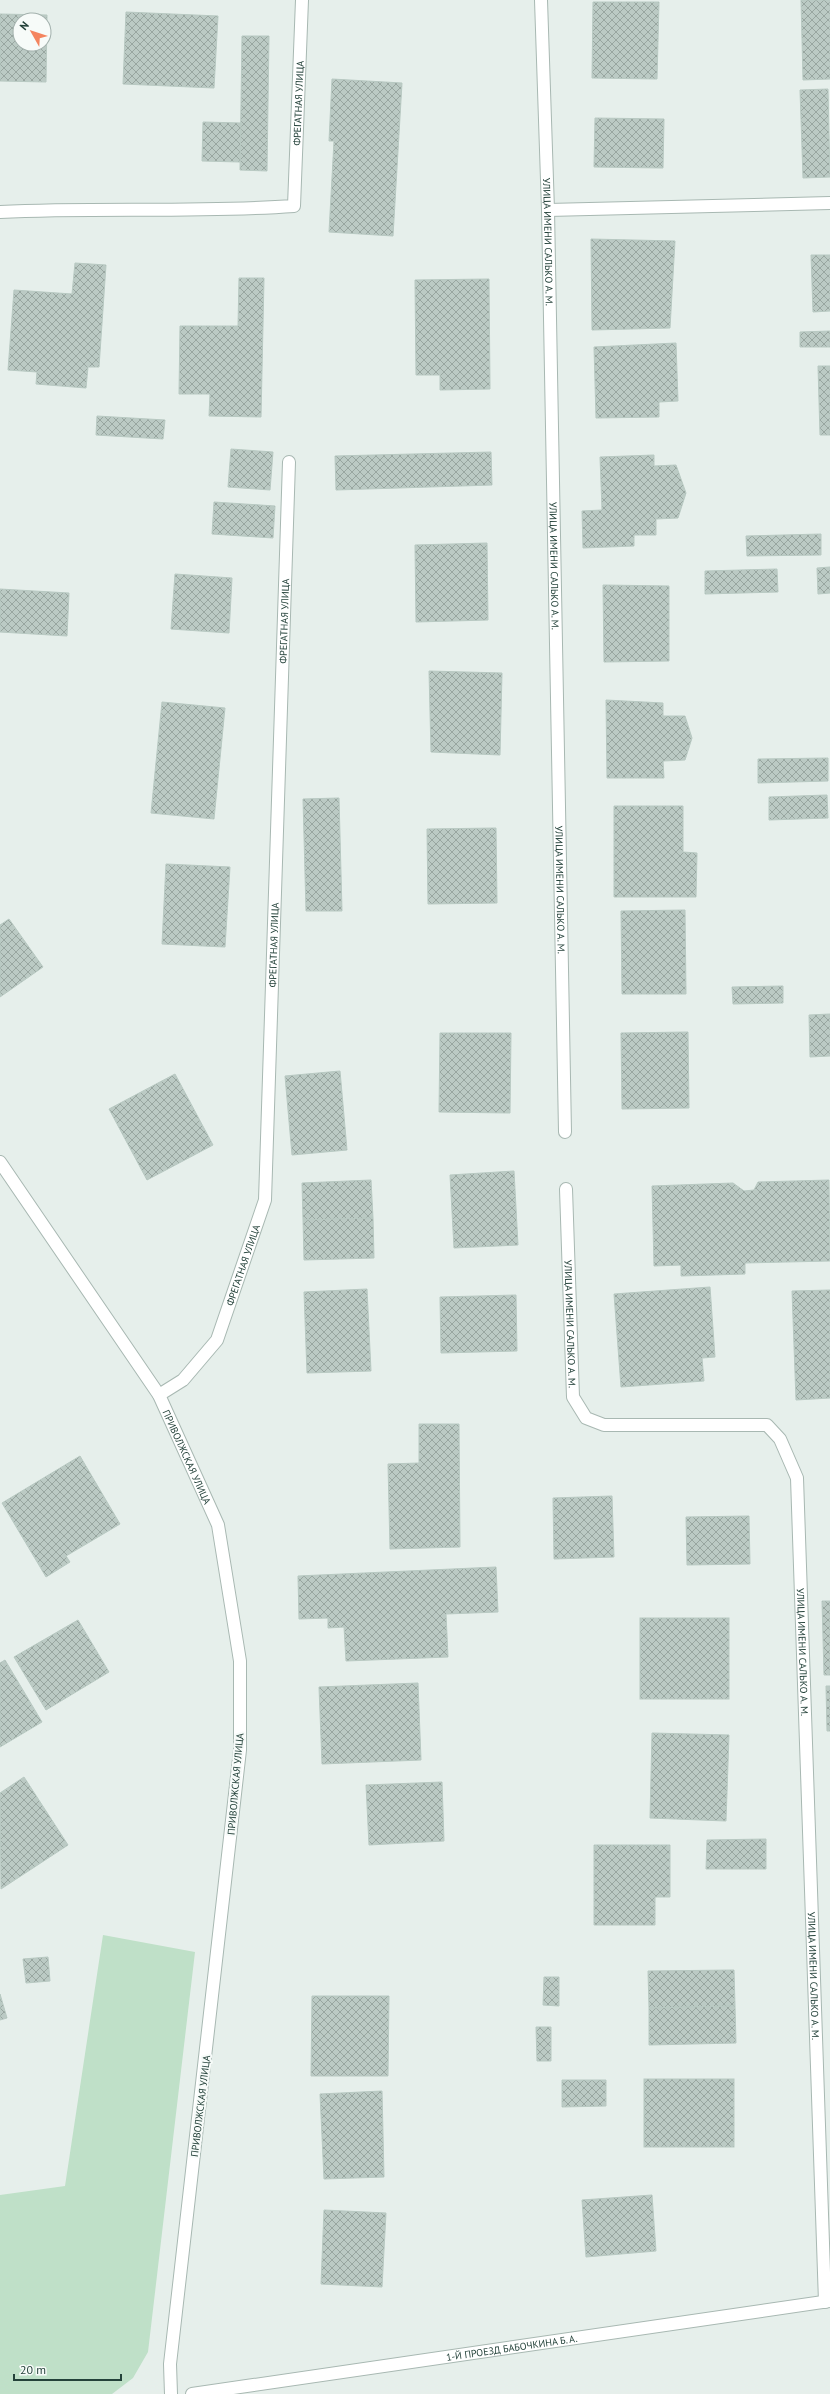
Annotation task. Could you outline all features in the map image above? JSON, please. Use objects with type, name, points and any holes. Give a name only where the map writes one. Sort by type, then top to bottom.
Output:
[{"type":"street","name":"ФРЕГАТНАЯ УЛИЦА","points":[[0,212],[80,208],[254,209],[294,206],[302,0]]},
{"type":"street","name":"УЛИЦА ИМЕНИ САЛЬКО А. М.","points":[[541,0],[548,210],[565,1132]]},
{"type":"street","points":[[548,210],[830,203]]},
{"type":"street","name":"ФРЕГАТНАЯ УЛИЦА","points":[[159,1395],[183,1380],[217,1340],[265,1200],[289,462]]},
{"type":"street","name":"ПРИВОЛЖСКАЯ УЛИЦА","points":[[0,1162],[159,1395],[218,1525],[240,1668],[240,1750],[170,2364],[171,2394]]},
{"type":"street","name":"УЛИЦА ИМЕНИ САЛЬКО А. М.","points":[[566,1189],[573,1397],[586,1418],[604,1425],[767,1425],[780,1438],[797,1478],[827,2302]]},
{"type":"street","name":"1-Й ПРОЕЗД БАБОЧКИНА Б. А.","points":[[192,2394],[827,2302]]},
{"type":"green space","points":[[103,1935],[195,1952],[148,2352],[133,2378],[112,2394],[0,2394],[0,2195],[65,2186]]},
{"type":"building","points":[[801,0],[830,0],[830,79],[803,80]]},
{"type":"building","points":[[593,2],[659,2],[657,79],[592,78]]},
{"type":"building","points":[[126,12],[218,16],[214,88],[123,84]]},
{"type":"building","points":[[0,14],[12,14],[12,52],[46,52],[46,82],[0,81]]},
{"type":"building","points":[[242,36],[269,36],[267,171],[240,170]]},
{"type":"building","points":[[332,79],[402,83],[393,236],[329,232],[334,141],[329,141]]},
{"type":"building","points":[[828,89],[830,177],[803,178],[800,90]]},
{"type":"building","points":[[595,118],[664,119],[663,168],[594,167]]},
{"type":"building","points":[[203,122],[241,123],[240,162],[202,161]]},
{"type":"building","points":[[591,239],[675,241],[670,328],[592,330]]},
{"type":"building","points":[[811,255],[830,255],[830,311],[813,312]]},
{"type":"building","points":[[75,263],[106,265],[99,367],[88,367],[86,388],[36,384],[37,372],[8,370],[14,290],[72,294]]},
{"type":"building","points":[[239,278],[264,278],[261,417],[209,416],[210,394],[179,394],[180,326],[238,326]]},
{"type":"building","points":[[489,279],[490,389],[440,390],[440,375],[416,375],[415,280]]},
{"type":"building","points":[[830,331],[830,347],[800,347],[800,332]]},
{"type":"building","points":[[676,343],[678,401],[659,402],[659,417],[596,418],[594,347]]},
{"type":"building","points":[[818,366],[830,366],[830,435],[820,435]]},
{"type":"building","points":[[97,416],[165,420],[163,439],[96,435]]},
{"type":"building","points":[[231,449],[273,452],[270,490],[228,487]]},
{"type":"building","points":[[491,452],[492,485],[336,490],[335,456]]},
{"type":"building","points":[[654,455],[654,466],[676,465],[686,493],[678,518],[656,519],[656,535],[634,535],[634,546],[583,548],[582,511],[602,510],[600,457]]},
{"type":"building","points":[[214,502],[275,506],[273,538],[212,534]]},
{"type":"building","points":[[821,534],[821,555],[747,556],[746,536]]},
{"type":"building","points":[[487,543],[488,620],[416,622],[415,545]]},
{"type":"building","points":[[830,567],[830,593],[818,594],[817,568]]},
{"type":"building","points":[[777,569],[778,592],[705,594],[705,571]]},
{"type":"building","points":[[175,574],[232,578],[229,633],[171,629]]},
{"type":"building","points":[[603,585],[669,586],[669,661],[604,662]]},
{"type":"building","points":[[0,589],[69,593],[67,636],[0,632]]},
{"type":"building","points":[[429,671],[502,673],[500,755],[431,752]]},
{"type":"building","points":[[606,700],[663,703],[663,716],[685,716],[692,738],[685,760],[663,761],[664,778],[607,778]]},
{"type":"building","points":[[162,702],[225,708],[214,819],[151,813]]},
{"type":"building","points":[[828,758],[828,781],[758,783],[758,759]]},
{"type":"building","points":[[827,795],[828,818],[769,820],[769,797]]},
{"type":"building","points":[[339,798],[342,911],[306,911],[303,799]]},
{"type":"building","points":[[614,806],[683,806],[683,852],[697,853],[696,897],[614,897]]},
{"type":"building","points":[[496,828],[497,903],[428,904],[427,829]]},
{"type":"building","points":[[166,864],[230,867],[225,947],[162,944]]},
{"type":"building","points":[[685,910],[686,994],[622,994],[621,911]]},
{"type":"building","points":[[9,919],[43,967],[0,997],[0,925]]},
{"type":"building","points":[[783,986],[783,1003],[733,1004],[732,987]]},
{"type":"building","points":[[830,1014],[830,1056],[810,1057],[809,1015]]},
{"type":"building","points":[[688,1032],[689,1108],[622,1109],[621,1033]]},
{"type":"building","points":[[440,1033],[511,1033],[510,1113],[439,1112]]},
{"type":"building","points":[[340,1071],[347,1150],[292,1155],[285,1076]]},
{"type":"building","points":[[175,1074],[213,1145],[147,1180],[109,1109]]},
{"type":"building","points":[[514,1171],[518,1245],[454,1248],[450,1175]]},
{"type":"building","points":[[371,1180],[373,1218],[303,1220],[302,1183]]},
{"type":"building","points":[[829,1180],[830,1261],[745,1263],[745,1274],[681,1276],[681,1265],[654,1266],[652,1186],[733,1183],[744,1191],[754,1190],[758,1182]]},
{"type":"building","points":[[373,1218],[374,1258],[304,1260],[303,1220]]},
{"type":"building","points":[[710,1287],[715,1357],[702,1358],[704,1381],[621,1387],[614,1294]]},
{"type":"building","points":[[367,1289],[371,1371],[307,1373],[304,1292]]},
{"type":"building","points":[[830,1290],[830,1398],[796,1400],[792,1291]]},
{"type":"building","points":[[516,1295],[517,1351],[441,1353],[440,1297]]},
{"type":"building","points":[[419,1424],[459,1424],[460,1547],[390,1549],[388,1464],[419,1463]]},
{"type":"building","points":[[80,1456],[120,1524],[66,1556],[70,1562],[46,1577],[2,1503]]},
{"type":"building","points":[[612,1496],[614,1557],[554,1559],[553,1498]]},
{"type":"building","points":[[749,1516],[750,1564],[687,1565],[686,1517]]},
{"type":"building","points":[[496,1567],[498,1612],[446,1614],[448,1657],[346,1661],[344,1627],[328,1628],[328,1618],[299,1619],[298,1576]]},
{"type":"building","points":[[822,1601],[830,1601],[830,1675],[824,1675]]},
{"type":"building","points":[[640,1618],[729,1618],[729,1699],[640,1699]]},
{"type":"building","points":[[78,1620],[109,1672],[46,1710],[14,1657]]},
{"type":"building","points":[[5,1660],[42,1722],[0,1747],[0,1663]]},
{"type":"building","points":[[418,1683],[421,1760],[322,1764],[319,1687]]},
{"type":"building","points":[[826,1686],[830,1686],[830,1731],[827,1731]]},
{"type":"building","points":[[652,1733],[729,1735],[726,1821],[650,1818]]},
{"type":"building","points":[[24,1777],[68,1845],[1,1889],[0,1793]]},
{"type":"building","points":[[442,1782],[444,1841],[369,1845],[366,1785]]},
{"type":"building","points":[[766,1839],[766,1869],[706,1869],[707,1840]]},
{"type":"building","points":[[594,1845],[670,1845],[670,1897],[655,1897],[655,1925],[594,1925]]},
{"type":"building","points":[[48,1957],[50,1981],[26,1983],[23,1959]]},
{"type":"building","points":[[734,1970],[735,2006],[649,2008],[648,1971]]},
{"type":"building","points":[[544,1977],[559,1977],[559,2006],[543,2005]]},
{"type":"building","points":[[0,1994],[7,2018],[0,2020]]},
{"type":"building","points":[[312,1996],[389,1996],[388,2076],[311,2076]]},
{"type":"building","points":[[735,2006],[736,2043],[649,2045],[649,2008]]},
{"type":"building","points":[[536,2027],[551,2027],[551,2061],[537,2061]]},
{"type":"building","points":[[644,2079],[734,2079],[734,2147],[644,2147]]},
{"type":"building","points":[[562,2080],[606,2080],[606,2106],[562,2107]]},
{"type":"building","points":[[382,2091],[384,2177],[324,2179],[320,2094]]},
{"type":"building","points":[[652,2195],[656,2251],[586,2257],[582,2200]]},
{"type":"building","points":[[324,2210],[386,2213],[382,2287],[321,2284]]}]
